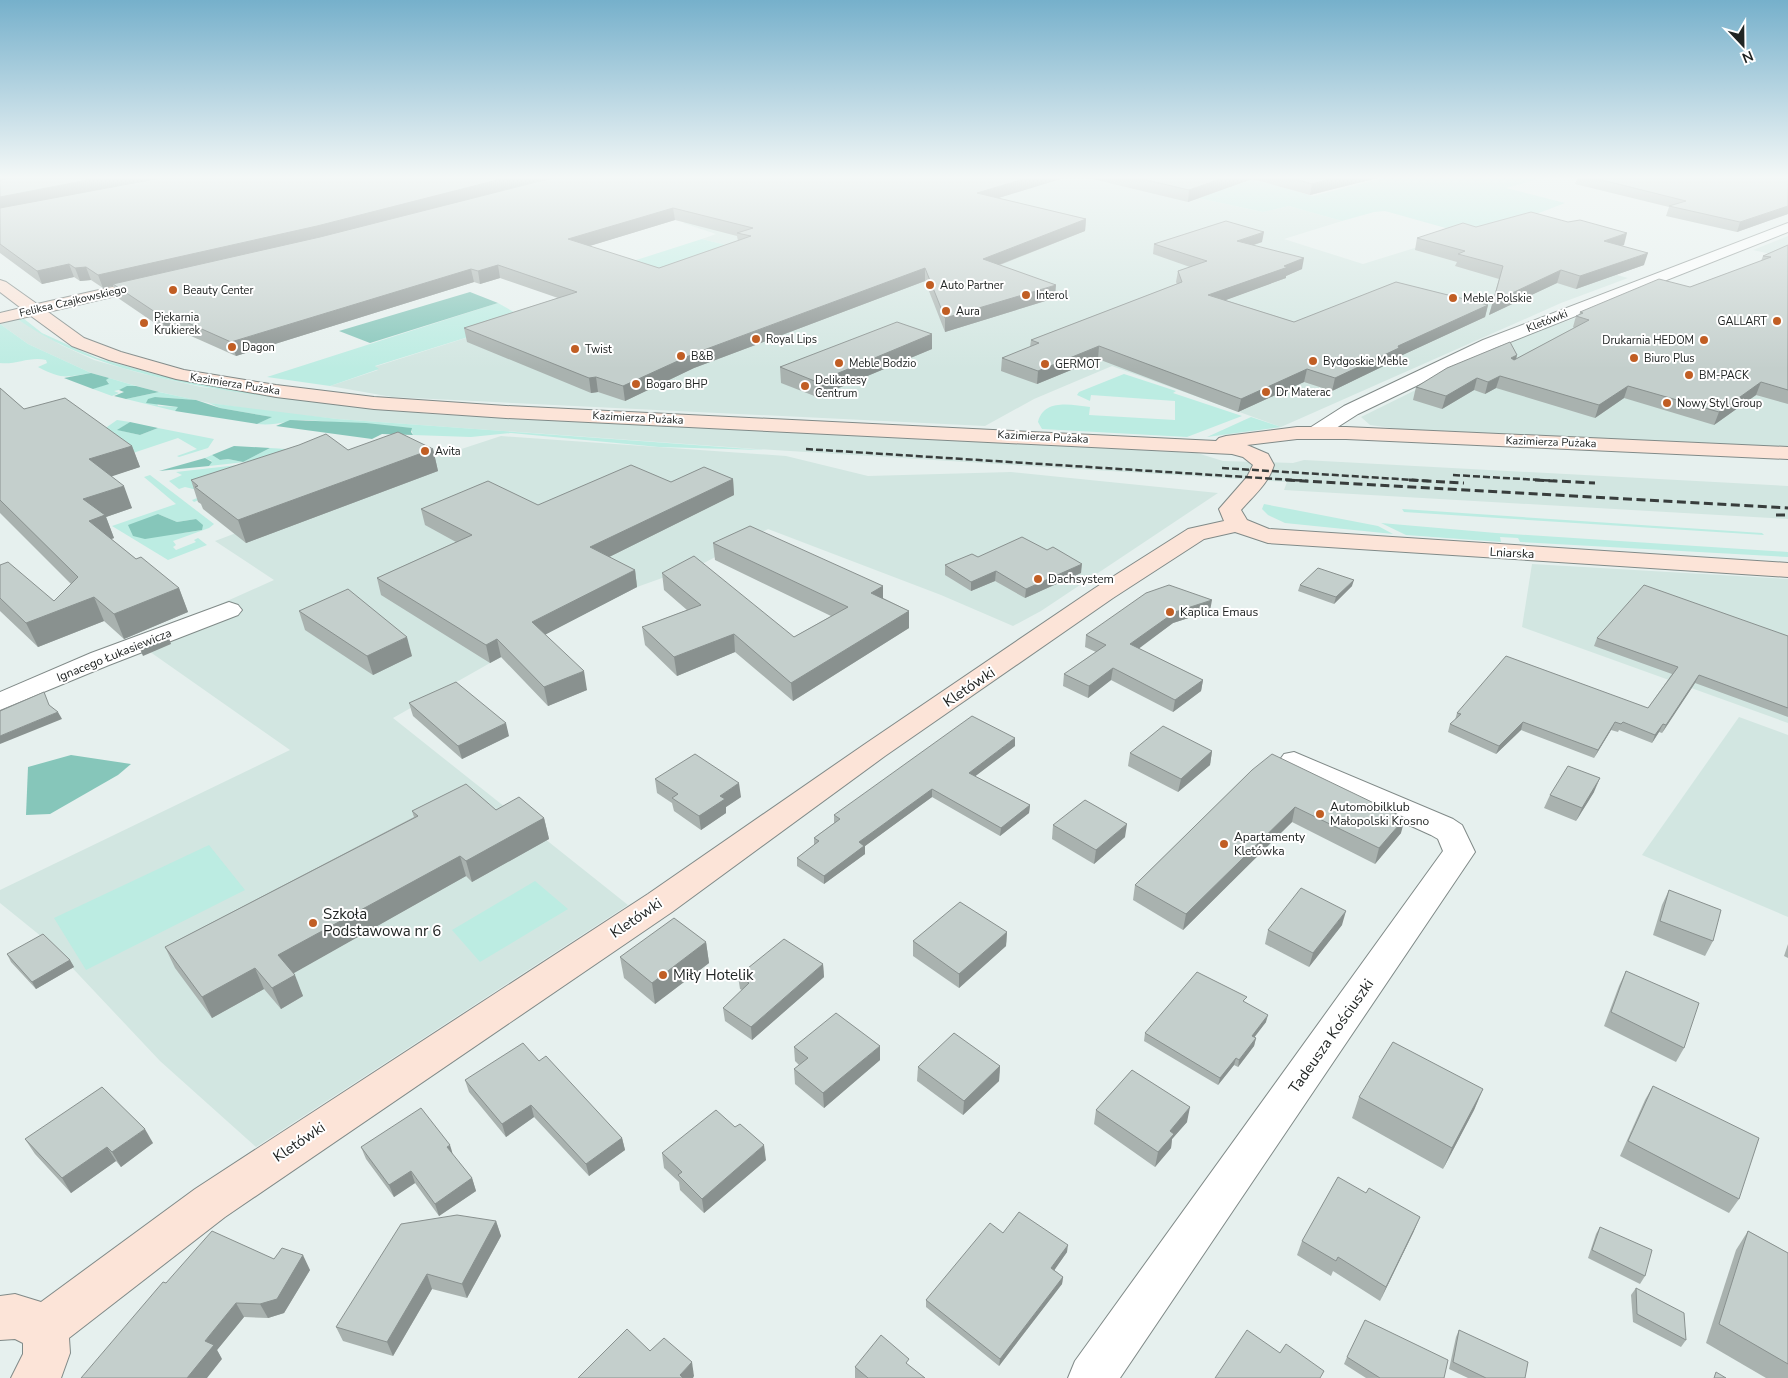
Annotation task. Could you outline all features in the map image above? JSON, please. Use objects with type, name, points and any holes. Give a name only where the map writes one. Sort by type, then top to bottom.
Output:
[{"type":"street","name":"Kletówki","points":[[1315,433],[1351,410],[1488,344],[1754,240]]},
{"type":"street","name":"Feliksa Czajkowskiego","points":[[0,318],[165,280]]},
{"type":"street","name":"Kazimierza Pużaka","points":[[0,285],[78,342],[115,356],[182,375],[276,391],[374,403],[506,412],[1200,445],[1241,449],[1259,456]]},
{"type":"street","name":"Kazimierza Pużaka","points":[[1200,445],[1282,434],[1315,433],[1788,453]]},
{"type":"street","points":[[1238,524],[1233,520],[1230,509],[1259,478],[1263,470],[1263,464],[1259,456],[1277,453],[1315,433]]},
{"type":"street","name":"Kletówki","points":[[43,1329],[148,1247],[218,1197],[660,903],[876,750],[1104,593],[1196,534],[1238,524]]},
{"type":"street","name":"Lniarska","points":[[1238,524],[1268,536],[1297,539],[1788,570]]},
{"type":"street","name":"Ignacego Łukasiewicza","points":[[0,702],[100,659],[229,610]]},
{"type":"street","name":"Tadeusza Kościuszki","points":[[1092,1378],[1459,852],[1451,833],[1442,827],[1294,761]]},
{"type":"street","points":[[0,1318],[12,1316],[25,1318],[36,1322],[43,1329],[47,1341],[46,1356],[35,1378]]},
{"type":"shaded area","points":[[707,240],[1288,240],[1363,264],[1439,240],[1490,240],[1628,278],[1561,303],[1281,427],[1112,366],[1034,399],[985,426],[392,397],[330,386],[378,370],[374,367],[526,319],[734,247]]},
{"type":"shaded area","points":[[1777,240],[1788,240],[1788,258],[1753,250]]},
{"type":"shaded area","points":[[1788,299],[1788,447],[1399,429],[1370,425],[1361,417],[1529,334],[1619,303]]},
{"type":"shaded area","points":[[17,319],[61,345],[94,360],[140,373],[201,387],[430,414],[1197,453],[1223,461],[1293,463],[1304,460],[1788,486],[1788,519],[1284,490],[1287,482],[756,449],[337,419],[271,412],[209,403],[151,390],[91,373],[28,344],[0,324]]},
{"type":"shaded area","points":[[501,436],[786,456],[868,476],[1011,472],[1218,493],[1041,611],[1013,626],[941,595],[768,529],[704,563],[637,587],[490,663],[393,718],[628,905],[256,1147],[160,1061],[47,941],[0,903],[0,890],[290,750],[136,642],[274,580],[215,541],[431,459]]},
{"type":"shaded area","points":[[1532,564],[1788,579],[1788,723],[1522,627]]},
{"type":"shaded area","points":[[1739,717],[1788,735],[1788,917],[1642,855]]},
{"type":"green space","points":[[698,240],[707,240],[734,247],[657,274],[627,263]]},
{"type":"green space","points":[[470,292],[498,303],[370,343],[339,331]]},
{"type":"green space","points":[[498,303],[526,319],[375,366],[379,369],[330,386],[267,377]]},
{"type":"green space","points":[[23,318],[42,333],[97,358],[158,375],[256,393],[752,430],[422,412],[268,397],[179,382],[122,368],[68,348],[42,335],[17,319]]},
{"type":"green space","points":[[0,324],[28,344],[91,373],[59,376],[38,367],[47,363],[46,360],[40,359],[0,363]]},
{"type":"green space","points":[[91,373],[109,378],[106,380],[109,384],[93,389],[64,378]]},
{"type":"green space","points":[[1124,374],[1242,416],[1187,437],[1042,429],[1038,422],[1041,414],[1052,406],[1060,405],[1090,407],[1089,415],[1175,420],[1175,401],[1091,395],[1090,401],[1077,395],[1079,392]]},
{"type":"green space","points":[[109,378],[136,386],[114,391],[119,393],[112,396],[93,389],[109,383],[105,380]]},
{"type":"green space","points":[[127,386],[136,386],[159,392],[126,399],[114,396],[124,392],[119,390]]},
{"type":"green space","points":[[159,392],[196,400],[155,397],[158,406],[179,407],[175,411],[126,399]]},
{"type":"green space","points":[[155,397],[196,400],[220,408],[272,417],[257,424],[175,411],[178,407],[146,403],[148,399]]},
{"type":"green space","points":[[209,403],[337,419],[764,450],[659,447],[511,433],[471,437],[413,435],[411,428],[306,420],[257,424],[271,417],[220,408]]},
{"type":"green space","points":[[1251,417],[1281,427],[1207,437]]},
{"type":"green space","points":[[117,420],[130,422],[118,430],[140,435],[158,428],[214,439],[208,448],[179,457],[177,456],[197,449],[178,438],[91,467],[0,472],[97,434]]},
{"type":"green space","points":[[290,420],[366,423],[412,428],[411,432],[413,435],[382,434],[372,439],[276,426]]},
{"type":"green space","points":[[130,422],[158,428],[140,435],[117,430]]},
{"type":"green space","points":[[234,446],[270,448],[243,462],[228,459],[220,460],[212,455]]},
{"type":"green space","points":[[270,448],[335,452],[209,466],[212,461],[205,458],[212,455],[220,460],[228,459],[243,462]]},
{"type":"green space","points":[[205,458],[212,462],[209,466],[159,471]]},
{"type":"green space","points":[[299,458],[194,502],[192,500],[210,493],[185,487],[179,489],[169,481],[182,475],[176,472]]},
{"type":"green space","points":[[150,475],[214,524],[209,528],[173,541],[176,545],[173,547],[176,550],[196,542],[194,540],[198,538],[207,545],[168,560],[112,526],[176,504],[144,477]],"holes":[[[158,514],[177,522],[196,519],[202,530],[183,533]]]},
{"type":"green space","points":[[1264,504],[1378,526],[1393,534],[1285,523],[1268,515],[1262,509]]},
{"type":"green space","points":[[1402,509],[1762,533],[1764,535],[1404,512]]},
{"type":"green space","points":[[158,514],[177,522],[196,519],[203,525],[202,530],[145,539],[133,536],[128,525]]},
{"type":"green space","points":[[1381,523],[1496,533],[1788,552],[1788,557],[1520,542],[1518,538],[1500,537],[1501,542],[1406,535]]},
{"type":"green space","points":[[71,755],[131,764],[118,775],[50,814],[26,815],[28,767]]},
{"type":"green space","points":[[209,845],[245,890],[86,970],[54,918]]},
{"type":"green space","points":[[535,881],[568,909],[480,962],[452,930]]},
{"type":"building","points":[[0,240],[253,240],[98,275],[86,267],[75,268],[69,264],[37,271],[0,244]]},
{"type":"building","points":[[305,240],[572,240],[659,268],[739,240],[1031,240],[983,259],[1056,285],[945,318],[925,268],[693,354],[623,386],[596,377],[589,378],[464,328],[577,292],[498,265],[478,271],[471,269],[231,342],[168,314],[161,316],[113,284]]},
{"type":"building","points":[[1166,240],[1239,240],[1237,241],[1304,258],[1284,266],[1288,267],[1208,295],[1294,322],[1396,282],[1488,305],[1398,346],[1399,348],[1335,378],[1307,369],[1241,399],[1099,346],[1038,371],[1002,358],[1039,343],[1031,340],[1182,282],[1178,271],[1207,261],[1154,244]]},
{"type":"building","points":[[1426,240],[1606,240],[1604,241],[1648,253],[1580,276],[1561,270],[1493,302],[1503,266],[1458,254],[1465,251]]},
{"type":"building","points":[[1788,245],[1788,390],[1761,382],[1719,412],[1628,386],[1599,405],[1500,376],[1488,382],[1477,378],[1446,396],[1416,387],[1447,368],[1510,342],[1517,355],[1511,358],[1514,360],[1589,320],[1576,316],[1583,313],[1580,312],[1659,279],[1690,287],[1771,257],[1763,256]]},
{"type":"building","points":[[897,322],[932,334],[817,382],[780,367]]},
{"type":"building","points":[[0,388],[24,409],[65,398],[132,446],[89,459],[124,486],[83,499],[105,515],[89,521],[136,559],[141,557],[179,588],[114,614],[94,597],[26,623],[0,598],[0,565],[8,562],[54,601],[78,577],[0,500]]},
{"type":"building","points":[[398,432],[433,449],[238,520],[195,487],[198,486],[191,480],[299,445],[326,434],[348,450]]},
{"type":"building","points":[[631,465],[671,482],[704,467],[733,479],[590,547],[635,570],[532,622],[584,671],[544,687],[497,639],[486,645],[377,578],[472,535],[421,509],[488,481],[538,505]]},
{"type":"building","points":[[750,526],[883,586],[871,593],[909,611],[791,683],[734,634],[674,657],[642,627],[701,605],[662,573],[694,556],[794,637],[848,607],[713,543]]},
{"type":"building","points":[[1022,537],[1047,550],[1053,547],[1082,564],[1026,589],[996,571],[971,582],[945,565],[972,554],[978,557]]},
{"type":"building","points":[[1318,568],[1354,580],[1336,597],[1300,585]]},
{"type":"building","points":[[1169,585],[1212,600],[1175,612],[1130,644],[1203,680],[1175,700],[1113,668],[1089,686],[1064,674],[1106,645],[1086,635],[1146,593]]},
{"type":"building","points":[[1644,585],[1788,636],[1788,708],[1699,675],[1666,725],[1663,724],[1655,735],[1623,722],[1621,724],[1615,722],[1598,750],[1523,722],[1499,746],[1450,724],[1461,714],[1457,713],[1506,656],[1648,708],[1678,667],[1597,638]]},
{"type":"building","points":[[348,589],[407,637],[367,656],[299,611]]},
{"type":"building","points":[[169,638],[140,649],[139,648]]},
{"type":"building","points":[[456,682],[506,723],[458,746],[409,703]]},
{"type":"building","points":[[44,692],[49,705],[58,712],[0,736],[0,711]]},
{"type":"building","points":[[972,716],[1015,738],[969,773],[1030,805],[1001,828],[932,789],[859,842],[864,846],[824,876],[797,858],[819,841],[814,838],[840,819],[834,815]]},
{"type":"building","points":[[1163,726],[1212,751],[1181,779],[1130,753]]},
{"type":"building","points":[[695,754],[739,783],[720,796],[725,799],[699,816],[672,798],[678,794],[655,779]]},
{"type":"building","points":[[1272,754],[1405,818],[1379,848],[1295,807],[1186,914],[1135,885],[1252,770]]},
{"type":"building","points":[[1568,766],[1600,778],[1582,808],[1550,795]]},
{"type":"building","points":[[466,784],[496,810],[519,797],[544,818],[466,861],[460,856],[278,955],[295,975],[272,988],[255,968],[202,997],[165,947],[418,816],[412,811]]},
{"type":"building","points":[[1085,800],[1127,824],[1096,850],[1053,825]]},
{"type":"building","points":[[1301,888],[1346,911],[1313,953],[1268,930]]},
{"type":"building","points":[[1669,890],[1721,910],[1713,941],[1660,921]]},
{"type":"building","points":[[960,902],[1007,932],[959,974],[913,941]]},
{"type":"building","points":[[674,918],[706,942],[652,983],[620,957]]},
{"type":"building","points":[[43,934],[70,960],[32,982],[7,954]]},
{"type":"building","points":[[784,939],[823,964],[751,1027],[723,1008],[749,983],[738,976]]},
{"type":"building","points":[[1626,971],[1699,1003],[1684,1048],[1611,1012]]},
{"type":"building","points":[[1197,972],[1247,997],[1243,1001],[1268,1015],[1252,1036],[1256,1038],[1239,1060],[1236,1058],[1220,1078],[1145,1033]]},
{"type":"building","points":[[836,1013],[880,1046],[823,1093],[794,1069],[808,1058],[794,1047]]},
{"type":"building","points":[[954,1033],[1000,1066],[964,1101],[918,1067]]},
{"type":"building","points":[[1393,1042],[1483,1089],[1452,1148],[1359,1097]]},
{"type":"building","points":[[523,1043],[539,1061],[546,1056],[622,1138],[586,1164],[531,1105],[502,1124],[465,1080]]},
{"type":"building","points":[[1132,1070],[1190,1107],[1170,1131],[1174,1134],[1158,1152],[1096,1110]]},
{"type":"building","points":[[1653,1086],[1759,1138],[1739,1199],[1628,1141]]},
{"type":"building","points":[[102,1087],[145,1129],[112,1152],[107,1147],[62,1178],[25,1139]]},
{"type":"building","points":[[421,1108],[450,1145],[447,1147],[472,1178],[435,1204],[411,1171],[389,1185],[361,1147]]},
{"type":"building","points":[[716,1110],[735,1127],[740,1124],[764,1145],[702,1199],[678,1175],[682,1172],[662,1153]]},
{"type":"building","points":[[1338,1177],[1366,1193],[1369,1188],[1420,1217],[1386,1287],[1338,1257],[1336,1261],[1302,1241]]},
{"type":"building","points":[[1019,1212],[1068,1245],[1051,1268],[1063,1277],[1000,1359],[926,1300],[990,1223],[1003,1233]]},
{"type":"building","points":[[457,1215],[496,1221],[462,1284],[427,1274],[387,1342],[336,1327],[401,1224]]},
{"type":"building","points":[[1600,1227],[1652,1250],[1645,1276],[1592,1250]]},
{"type":"building","points":[[212,1231],[274,1259],[282,1248],[303,1255],[277,1299],[260,1304],[236,1303],[205,1341],[214,1345],[187,1378],[81,1378],[163,1282],[166,1283]]},
{"type":"building","points":[[1748,1231],[1788,1253],[1788,1364],[1719,1324]]},
{"type":"building","points":[[1636,1288],[1684,1313],[1686,1340],[1637,1314]]},
{"type":"building","points":[[1365,1320],[1448,1360],[1444,1378],[1380,1378],[1347,1357]]},
{"type":"building","points":[[627,1329],[650,1351],[664,1338],[692,1362],[680,1375],[683,1378],[578,1378]]},
{"type":"building","points":[[1247,1330],[1280,1353],[1286,1344],[1324,1371],[1320,1378],[1215,1378]]},
{"type":"building","points":[[1459,1330],[1528,1362],[1525,1378],[1486,1378],[1453,1362]]},
{"type":"building","points":[[881,1335],[909,1359],[906,1363],[925,1378],[868,1378],[855,1367]]},
{"type":"building","points":[[1716,1372],[1726,1378],[1714,1378]]},
{"type":"railway","points":[[806,449],[1308,481]]},
{"type":"railway","points":[[1222,468],[1430,481]]},
{"type":"railway","points":[[1453,475],[1557,481]]},
{"type":"railway","points":[[1286,480],[1788,508]]},
{"type":"railway","points":[[1409,480],[1464,483]]},
{"type":"railway","points":[[1535,480],[1595,483]]},
{"type":"railway","points":[[1776,515],[1788,515]]},
{"type":"place","name":"Auto Partner","points":[[930,285]]},
{"type":"place","name":"Beauty Center","points":[[173,290]]},
{"type":"place","name":"Interol","points":[[1026,295]]},
{"type":"place","name":"Meble Polskie","points":[[1453,298]]},
{"type":"place","name":"Aura","points":[[946,311]]},
{"type":"place","name":"GALLART","points":[[1777,321]]},
{"type":"place","name":"Piekarnia Krukierek","points":[[144,323]]},
{"type":"place","name":"Royal Lips","points":[[756,339]]},
{"type":"place","name":"Drukarnia HEDOM","points":[[1704,340]]},
{"type":"place","name":"Dagon","points":[[232,347]]},
{"type":"place","name":"Twist","points":[[575,349]]},
{"type":"place","name":"B&B","points":[[681,356]]},
{"type":"place","name":"Biuro Plus","points":[[1634,358]]},
{"type":"place","name":"Bydgoskie Meble","points":[[1313,361]]},
{"type":"place","name":"Meble Bodzio","points":[[839,363]]},
{"type":"place","name":"GERMOT","points":[[1045,364]]},
{"type":"place","name":"BM-PACK","points":[[1689,375]]},
{"type":"place","name":"Bogaro BHP","points":[[636,384]]},
{"type":"place","name":"Delikatesy Centrum","points":[[805,386]]},
{"type":"place","name":"Dr Materac","points":[[1266,392]]},
{"type":"place","name":"Nowy Styl Group","points":[[1667,403]]},
{"type":"place","name":"Avita","points":[[425,451]]},
{"type":"place","name":"Dachsystem","points":[[1038,579]]},
{"type":"place","name":"Kaplica Emaus","points":[[1170,612]]},
{"type":"place","name":"Automobilklub Małopolski Krosno","points":[[1320,814]]},
{"type":"place","name":"Apartamenty Kletówka","points":[[1224,844]]},
{"type":"place","name":"Szkoła Podstawowa nr 6","points":[[313,923]]},
{"type":"place","name":"Miły Hotelik","points":[[663,975]]}]
